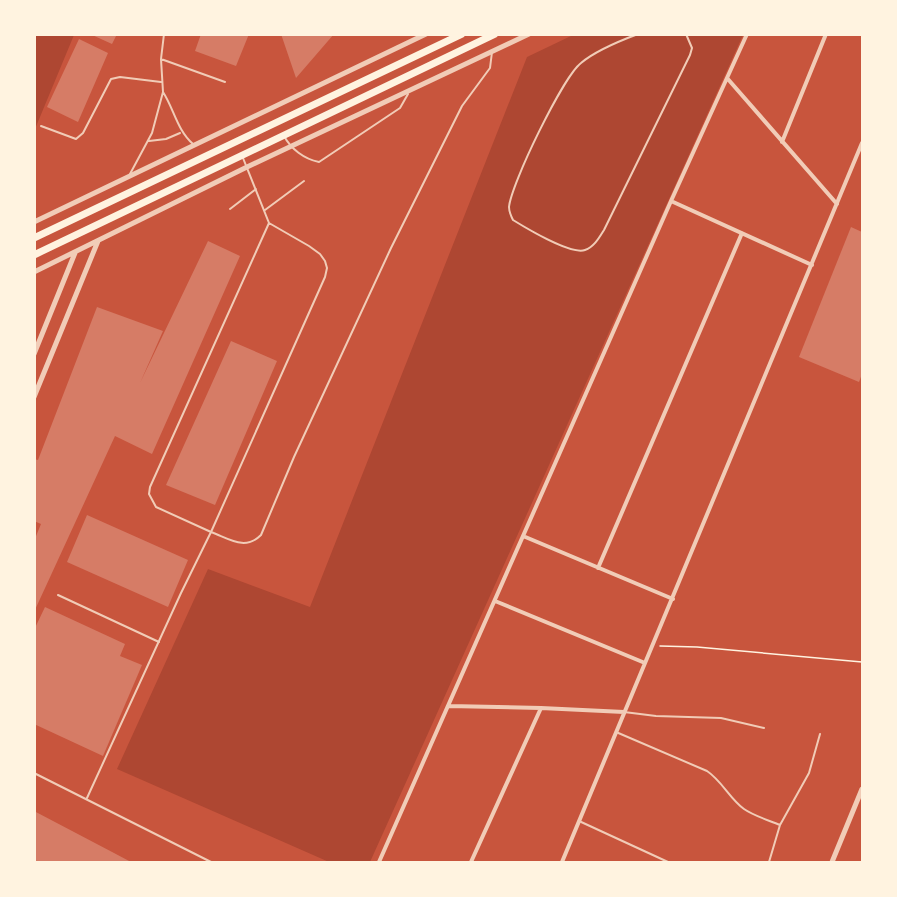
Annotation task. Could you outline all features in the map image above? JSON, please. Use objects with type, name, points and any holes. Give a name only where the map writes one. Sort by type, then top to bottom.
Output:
[{"type":"highway","points":[[34,238],[462,34]]},
{"type":"highway","points":[[34,255],[495,34]]},
{"type":"street","points":[[34,222],[426,34]]},
{"type":"street","points":[[34,272],[247,167],[529,34]]},
{"type":"street","points":[[379,862],[747,34]]},
{"type":"street","points":[[782,142],[826,34]]},
{"type":"street","points":[[727,78],[837,204]]},
{"type":"street","points":[[562,862],[862,143]]},
{"type":"street","points":[[671,201],[812,265]]},
{"type":"street","points":[[598,568],[742,232]]},
{"type":"street","points":[[34,398],[98,242]]},
{"type":"street","points":[[34,354],[75,253]]},
{"type":"street","points":[[523,536],[672,599]]},
{"type":"street","points":[[495,601],[645,663]]},
{"type":"street","points":[[449,706],[624,712]]},
{"type":"street","points":[[471,862],[541,708]]},
{"type":"street","points":[[832,862],[862,789]]},
{"type":"lane","points":[[164,34],[161,58],[163,92],[173,108],[182,132],[195,146]]},
{"type":"lane","points":[[409,42],[412,34]]},
{"type":"lane","points":[[638,34],[580,63],[565,84],[536,136],[509,205],[513,220],[573,251],[587,249],[596,242],[604,230],[690,55],[692,48],[686,34]]},
{"type":"lane","points":[[242,156],[269,224],[150,487],[149,494],[156,507],[244,544],[254,541],[261,535],[294,457],[391,248],[462,106],[490,68],[492,52]]},
{"type":"lane","points":[[161,58],[225,82]]},
{"type":"lane","points":[[41,126],[76,139],[83,133],[111,79],[120,77],[161,82]]},
{"type":"lane","points":[[284,136],[290,147],[319,162],[400,108],[409,91]]},
{"type":"lane","points":[[128,177],[149,141],[163,92]]},
{"type":"lane","points":[[149,141],[166,139],[182,132]]},
{"type":"lane","points":[[265,210],[304,181]]},
{"type":"lane","points":[[230,209],[256,189]]},
{"type":"lane","points":[[87,798],[211,532],[325,277],[327,268],[325,261],[315,250],[269,224]]},
{"type":"lane","points":[[58,595],[159,642]]},
{"type":"lane","points":[[624,712],[656,716],[721,718],[764,728]]},
{"type":"lane","points":[[616,732],[708,771],[717,778],[738,804],[780,825]]},
{"type":"lane","points":[[769,862],[780,825],[809,773],[820,734]]},
{"type":"lane","points":[[34,773],[211,862]]},
{"type":"lane","points":[[579,821],[668,862]]},
{"type":"path","points":[[652,646],[697,647],[862,662]]},
{"type":"shaded area","points":[[34,35],[74,35],[35,129]]},
{"type":"shaded area","points":[[573,35],[743,35],[370,862],[329,862],[117,769],[208,569],[310,607],[527,57]]},
{"type":"building","points":[[90,34],[117,34],[112,44]]},
{"type":"building","points":[[201,34],[249,34],[236,66],[195,51]]},
{"type":"building","points":[[281,34],[334,34],[296,78]]},
{"type":"building","points":[[79,39],[108,53],[78,122],[47,107]]},
{"type":"building","points":[[851,227],[862,232],[862,374],[859,382],[799,357]]},
{"type":"building","points":[[208,241],[240,256],[152,454],[115,436],[34,612],[34,541],[41,524],[34,521],[34,459],[38,460],[97,307],[163,331],[140,383]]},
{"type":"building","points":[[231,341],[277,361],[215,505],[166,485]]},
{"type":"building","points":[[87,515],[188,560],[168,607],[67,562]]},
{"type":"building","points":[[45,607],[125,644],[120,656],[142,665],[103,756],[34,724],[34,630]]},
{"type":"building","points":[[34,811],[114,853],[131,862],[34,862]]}]
